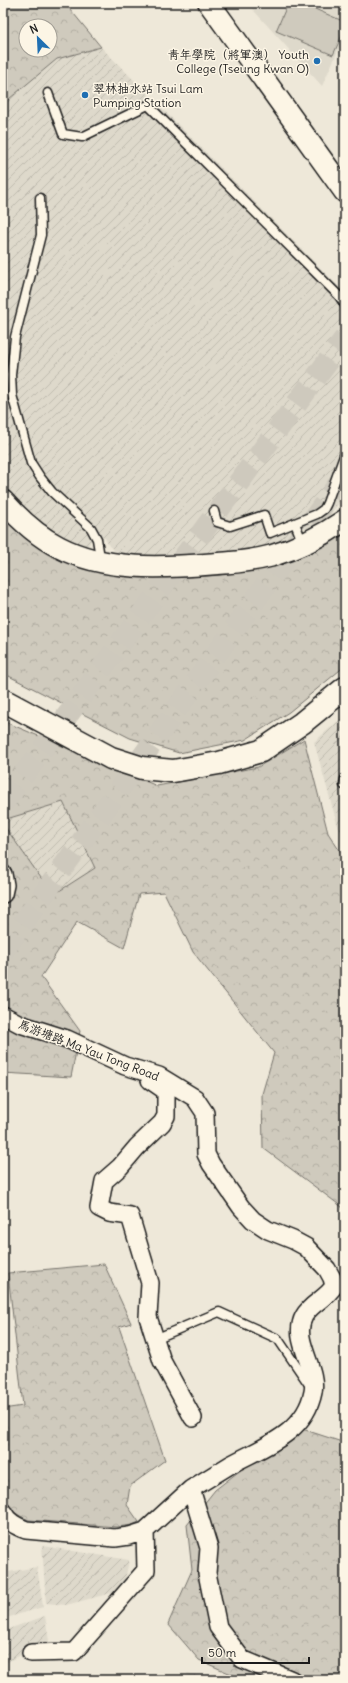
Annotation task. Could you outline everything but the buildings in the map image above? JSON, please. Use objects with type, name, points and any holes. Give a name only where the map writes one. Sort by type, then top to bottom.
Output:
[{"type":"main road","points":[[3,700],[112,758],[142,768],[173,771],[219,763],[261,751],[302,724],[345,688]]},
{"type":"street","points":[[209,3],[345,192]]},
{"type":"street","points":[[3,501],[29,529],[60,548],[96,560],[127,566],[189,566],[234,562],[271,556],[304,544],[345,520]]},
{"type":"street","points":[[3,874],[5,885],[3,894]]},
{"type":"street","name":"馬游塘路 Ma Yau Tong Road","points":[[3,1015],[20,1024],[67,1039],[125,1066],[159,1076],[195,1098],[204,1113],[206,1154],[211,1164],[241,1207],[253,1220],[268,1230],[306,1247],[332,1278],[334,1286],[329,1294],[312,1306],[304,1316],[301,1329],[303,1343],[314,1376],[314,1391],[309,1407],[300,1421],[284,1435],[191,1489],[145,1531]]},
{"type":"street","points":[[125,1066],[166,1091],[166,1116],[162,1123],[137,1147],[120,1167],[104,1181],[99,1208],[109,1213],[130,1216],[150,1283],[148,1317],[162,1361],[193,1418]]},
{"type":"street","points":[[191,1489],[209,1548],[207,1573],[218,1627],[242,1659],[292,1680]]},
{"type":"street","points":[[3,1512],[6,1518],[15,1526],[26,1530],[115,1538],[145,1531],[146,1570],[74,1652],[31,1653]]},
{"type":"lane","points":[[48,93],[63,134],[82,137],[148,105],[339,296],[345,305]]},
{"type":"lane","points":[[40,198],[41,235],[15,337],[11,375],[12,394],[31,463],[40,478],[52,492],[91,528],[98,539],[99,551],[96,560]]},
{"type":"lane","points":[[214,511],[217,522],[230,526],[264,515],[270,533],[317,514],[324,509],[345,453]]},
{"type":"lane","points":[[295,523],[304,544]]},
{"type":"lane","points":[[155,1338],[219,1312],[278,1339],[314,1391]]},
{"type":"shaded area","name":"青年學院（將軍澳） Youth College (Tseung Kwan O)","points":[[247,3],[345,3],[345,35],[322,86]]},
{"type":"shaded area","points":[[101,47],[345,293],[345,492],[343,499],[315,531],[308,528],[289,535],[284,542],[269,547],[233,553],[157,557],[126,555],[115,551],[109,546],[105,538],[91,540],[88,547],[61,538],[37,523],[3,485],[3,104],[57,59]]},
{"type":"shaded area","points":[[345,715],[345,838],[338,827],[314,742]]},
{"type":"shaded area","points":[[63,802],[95,868],[53,896],[3,824],[3,820]]},
{"type":"shaded area","points":[[42,1546],[129,1560],[123,1590],[66,1605],[46,1603]]},
{"type":"shaded area","points":[[37,1567],[43,1607],[3,1619],[3,1573]]},
{"type":"shaded area","points":[[45,1616],[49,1641],[3,1664],[3,1631]]},
{"type":"shaded area","points":[[187,1673],[216,1680],[189,1680]]},
{"type":"green space","points":[[3,3],[65,3],[101,47],[57,59],[3,104]]},
{"type":"green space","points":[[288,3],[301,3],[345,22],[345,29],[333,55],[276,31]]},
{"type":"green space","points":[[3,518],[44,549],[84,567],[105,573],[152,577],[228,574],[262,563],[345,530],[345,666],[289,712],[245,740],[179,753],[130,738],[3,673]]},
{"type":"green space","points":[[3,721],[157,786],[258,767],[304,739],[328,833],[345,859],[345,1215],[342,1207],[263,1148],[262,1094],[274,1053],[193,952],[164,892],[139,894],[124,948],[77,922],[41,977],[80,1031],[71,1077],[3,1073],[3,824],[53,895],[95,868],[63,802],[3,820]]},
{"type":"green space","points":[[104,1264],[131,1323],[119,1327],[165,1460],[130,1486],[127,1505],[139,1522],[132,1525],[117,1527],[29,1520],[13,1511],[3,1497],[3,1409],[23,1406],[8,1273]]},
{"type":"green space","points":[[296,1427],[345,1443],[345,1680],[245,1680],[199,1660],[168,1624],[192,1570],[187,1525],[215,1490]]},
{"type":"tunnel","points":[[3,803],[345,338]]},
{"type":"tunnel","points":[[3,951],[345,475]]},
{"type":"place","name":"青年學院（將軍澳） Youth College (Tseung Kwan O)","points":[[317,61]]},
{"type":"place","name":"翠林抽水站 Tsui Lam Pumping Station","points":[[85,95]]}]
